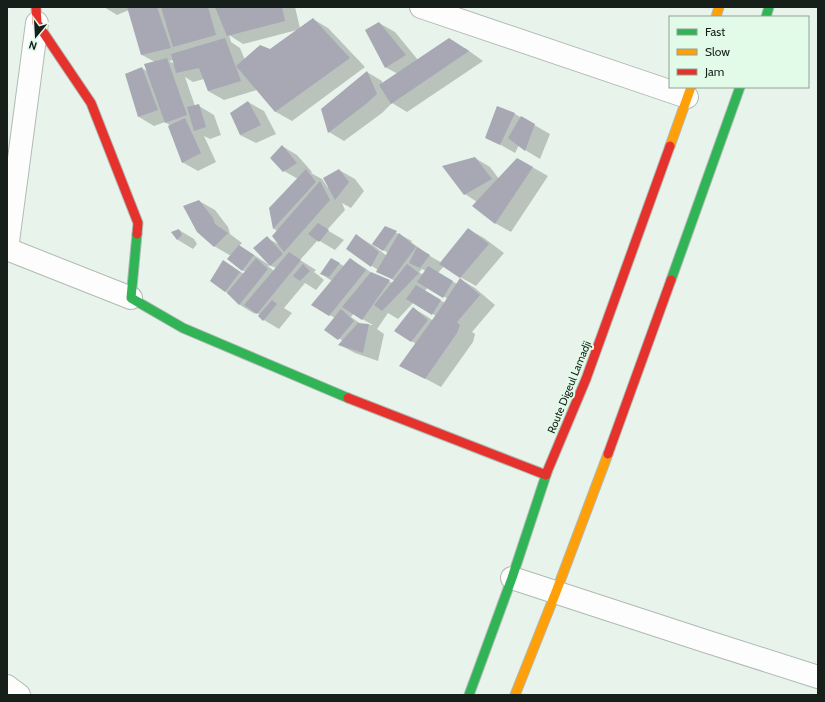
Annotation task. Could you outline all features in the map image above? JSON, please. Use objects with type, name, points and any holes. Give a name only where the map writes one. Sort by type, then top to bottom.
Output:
[{"type":"main road","points":[[37,15],[91,103],[138,223],[131,298],[190,331],[361,403],[546,475]]},
{"type":"main road","points":[[515,695],[556,592],[628,399],[740,88]]},
{"type":"main road","name":"Route Digeul Lamadji","points":[[469,695],[512,578],[546,475],[586,379],[689,92]]},
{"type":"street","points":[[421,7],[669,86]]},
{"type":"street","points":[[37,15],[7,249],[131,298]]},
{"type":"street","points":[[676,88],[689,92]]},
{"type":"street","points":[[512,578],[818,676]]},
{"type":"street","points":[[7,686],[19,695]]},
{"type":"building","points":[[127,7],[157,7],[171,48],[141,55]]},
{"type":"building","points":[[161,7],[208,7],[216,35],[173,47]]},
{"type":"building","points":[[215,7],[282,7],[285,21],[227,36]]},
{"type":"building","points":[[313,18],[350,58],[275,112],[236,66],[260,45],[270,49]]},
{"type":"building","points":[[379,22],[406,55],[385,68],[365,30]]},
{"type":"building","points":[[225,38],[241,81],[208,91],[199,68],[176,73],[171,54]]},
{"type":"building","points":[[449,38],[469,51],[391,104],[379,85]]},
{"type":"building","points":[[167,58],[187,115],[165,123],[144,64]]},
{"type":"building","points":[[142,67],[158,110],[138,117],[125,74]]},
{"type":"building","points":[[367,71],[377,94],[328,133],[321,109]]},
{"type":"building","points":[[248,101],[261,125],[240,135],[230,113]]},
{"type":"building","points":[[199,104],[206,127],[194,131],[187,107]]},
{"type":"building","points":[[497,106],[515,113],[500,145],[485,138]]},
{"type":"building","points":[[521,116],[535,124],[525,151],[508,138]]},
{"type":"building","points":[[185,118],[201,153],[182,163],[168,126]]},
{"type":"building","points":[[282,145],[297,163],[283,172],[270,158]]},
{"type":"building","points":[[475,157],[492,179],[464,195],[442,166]]},
{"type":"building","points":[[517,158],[533,167],[495,224],[472,206]]},
{"type":"building","points":[[306,169],[316,182],[273,229],[269,208]]},
{"type":"building","points":[[339,169],[349,182],[335,200],[323,178]]},
{"type":"building","points":[[320,181],[330,200],[284,252],[272,236]]},
{"type":"building","points":[[199,200],[213,218],[215,224],[228,233],[214,247],[197,232],[183,206]]},
{"type":"building","points":[[318,223],[329,230],[319,242],[308,234]]},
{"type":"building","points":[[385,226],[397,231],[383,251],[372,244]]},
{"type":"building","points":[[468,228],[489,244],[460,278],[439,264]]},
{"type":"building","points":[[179,229],[182,235],[177,240],[171,232]]},
{"type":"building","points":[[399,233],[416,247],[392,279],[376,272]]},
{"type":"building","points":[[356,234],[379,252],[371,267],[346,249]]},
{"type":"building","points":[[267,236],[283,254],[270,266],[253,248]]},
{"type":"building","points":[[239,245],[254,255],[242,271],[227,259]]},
{"type":"building","points":[[417,247],[430,255],[420,268],[409,263]]},
{"type":"building","points":[[289,252],[301,260],[257,314],[244,305]]},
{"type":"building","points":[[256,258],[268,269],[239,305],[227,293]]},
{"type":"building","points":[[331,258],[340,263],[329,277],[320,274]]},
{"type":"building","points":[[350,258],[366,270],[329,316],[311,305]]},
{"type":"building","points":[[223,260],[240,272],[225,292],[210,281]]},
{"type":"building","points":[[303,264],[310,271],[300,281],[293,276]]},
{"type":"building","points":[[407,264],[419,273],[382,311],[374,305]]},
{"type":"building","points":[[428,266],[453,281],[443,298],[417,282]]},
{"type":"building","points":[[371,272],[390,280],[362,320],[342,307]]},
{"type":"building","points":[[460,278],[480,295],[457,322],[460,325],[457,333],[425,379],[399,366],[440,309]]},
{"type":"building","points":[[416,285],[441,300],[432,315],[406,299]]},
{"type":"building","points":[[272,300],[277,304],[263,321],[258,316]]},
{"type":"building","points":[[413,307],[428,320],[411,342],[394,331]]},
{"type":"building","points":[[341,309],[354,321],[338,340],[324,330]]},
{"type":"building","points":[[358,323],[369,324],[363,353],[338,345]]},
{"type":"traffic: fast","points":[[766,16],[769,7]]},
{"type":"traffic: fast","points":[[671,280],[740,88]]},
{"type":"traffic: fast","points":[[137,234],[131,298],[183,328],[348,398]]},
{"type":"traffic: fast","points":[[469,695],[512,578],[547,472]]},
{"type":"traffic: slow","points":[[716,16],[719,7]]},
{"type":"traffic: slow","points":[[670,146],[691,88]]},
{"type":"traffic: slow","points":[[515,695],[608,454]]},
{"type":"traffic: jam","points":[[36,7],[37,23],[91,103],[138,223],[137,234]]},
{"type":"traffic: jam","points":[[547,472],[586,379],[670,146]]},
{"type":"traffic: jam","points":[[608,454],[671,280]]},
{"type":"traffic: jam","points":[[348,398],[546,475]]}]
